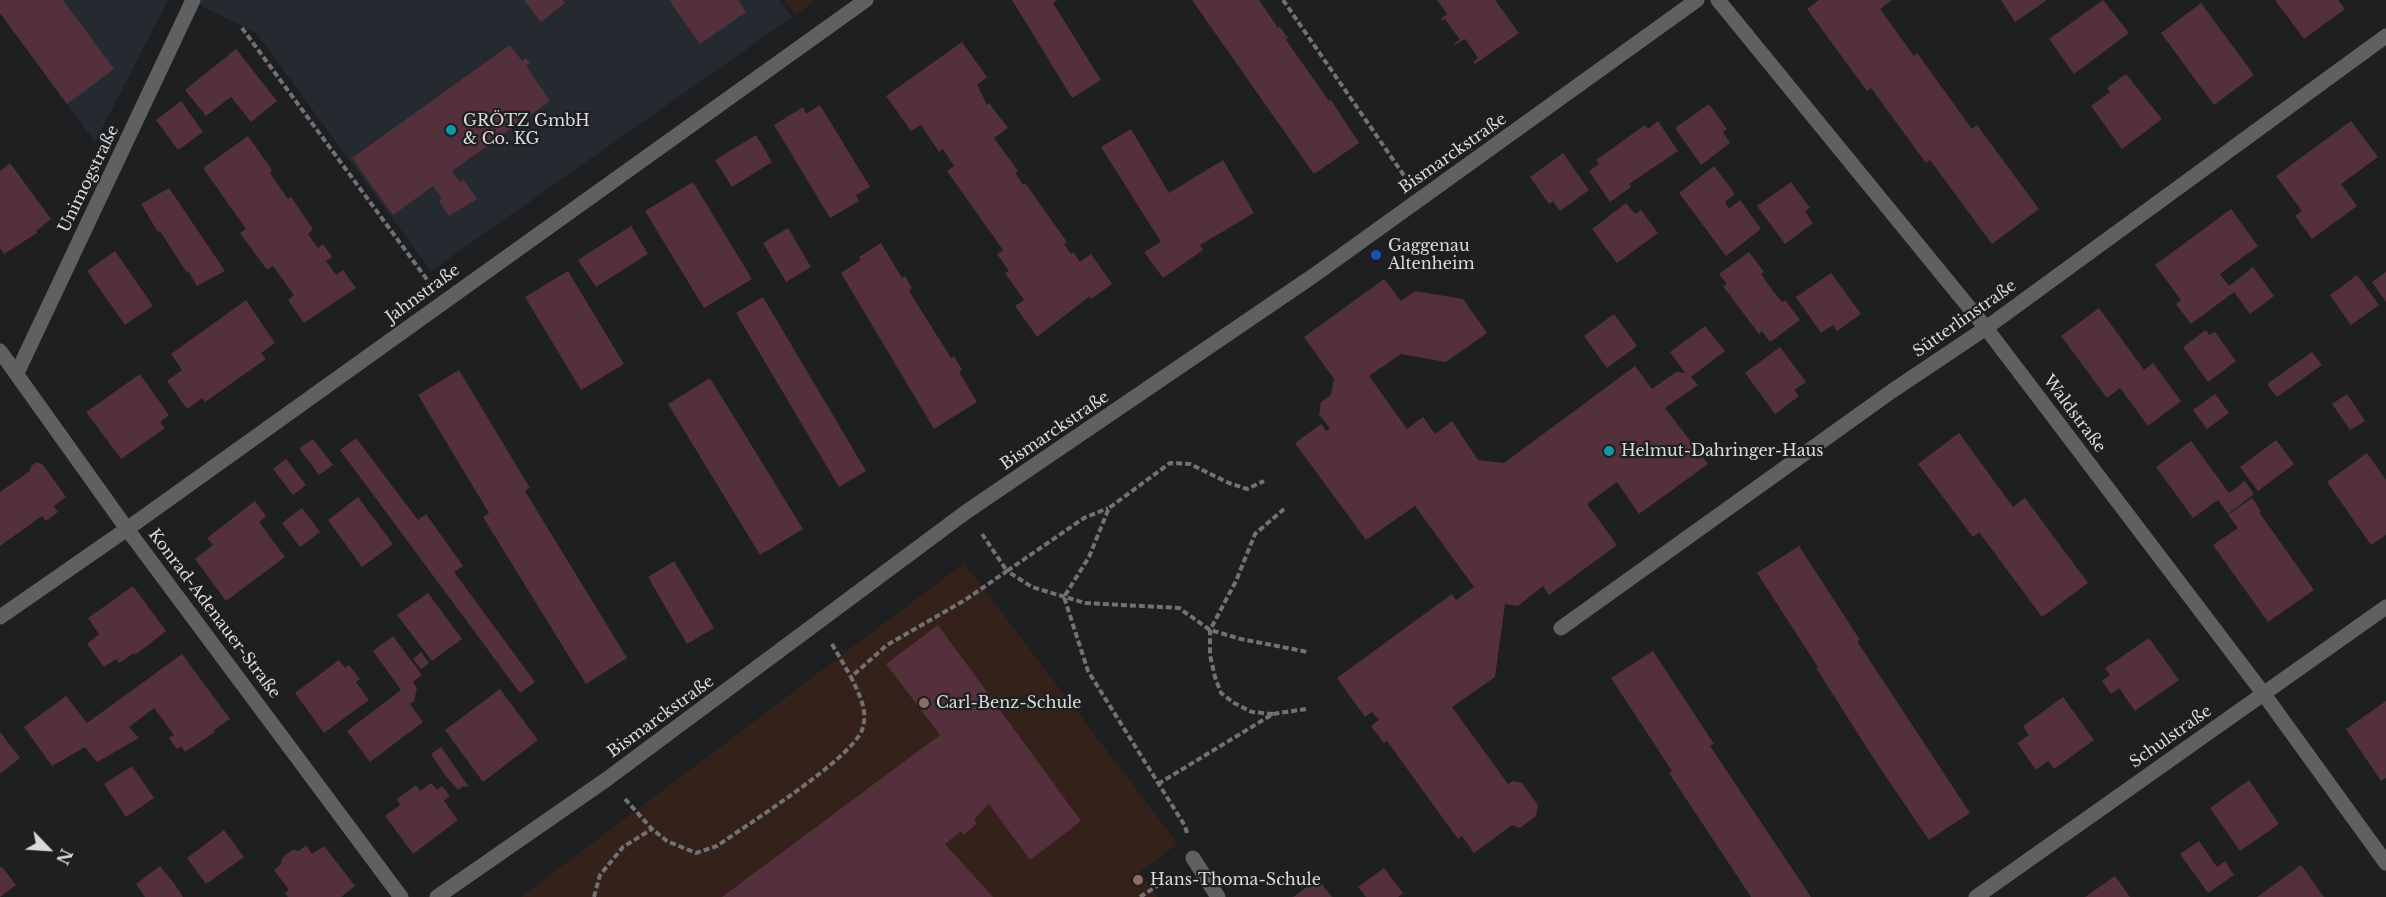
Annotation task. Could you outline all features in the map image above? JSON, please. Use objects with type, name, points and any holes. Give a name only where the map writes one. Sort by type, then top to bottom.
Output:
[{"type":"street","name":"Unimogstraße","points":[[17,373],[194,0]]},
{"type":"street","name":"Jahnstraße","points":[[0,617],[127,529],[866,0]]},
{"type":"street","name":"Bismarckstraße","points":[[436,897],[607,779],[966,512],[1313,276],[1697,0]]},
{"type":"street","name":"Waldstraße","points":[[1718,0],[1986,328],[2264,693],[2386,863]]},
{"type":"street","name":"Sütterlinstraße","points":[[1561,628],[1892,391],[1986,328],[2386,36]]},
{"type":"street","name":"Konrad-Adenauer-Straße","points":[[0,351],[127,529],[401,897]]},
{"type":"street","name":"Schulstraße","points":[[1977,897],[2386,607]]},
{"type":"street","points":[[1193,858],[1218,897]]},
{"type":"path","points":[[1282,0],[1421,199]]},
{"type":"path","points":[[242,28],[443,301]]},
{"type":"path","points":[[851,677],[887,645],[965,600],[1084,518],[1109,508],[1170,463],[1190,464],[1246,489],[1264,481]]},
{"type":"path","points":[[1064,597],[1089,557],[1109,508]]},
{"type":"path","points":[[1284,509],[1255,534],[1236,581],[1210,630],[1210,655],[1221,693],[1234,704],[1252,712],[1273,714],[1306,709]]},
{"type":"path","points":[[966,512],[1007,571],[1032,587],[1085,603],[1179,609],[1210,630],[1240,639],[1308,651]]},
{"type":"path","points":[[1064,597],[1088,670],[1185,826],[1193,858]]},
{"type":"path","points":[[607,779],[652,829],[667,841],[696,853],[717,846],[844,754],[862,730],[864,704],[819,623]]},
{"type":"path","points":[[1158,784],[1273,714]]},
{"type":"path","points":[[594,897],[600,874],[623,847],[652,829]]},
{"type":"path","points":[[1140,897],[1171,877]]},
{"type":"shaded area","points":[[0,0],[168,0],[95,142],[0,13]]},
{"type":"shaded area","points":[[190,0],[779,0],[792,17],[431,271],[256,33]]},
{"type":"shaded area","points":[[784,0],[816,0],[795,15]]},
{"type":"shaded area","name":"Carl-Benz-Schule","points":[[964,563],[1178,844],[1140,872],[1158,897],[521,897]]},
{"type":"building","points":[[0,0],[63,0],[114,69],[67,104],[0,13]]},
{"type":"building","points":[[524,0],[563,0],[565,3],[541,22]]},
{"type":"building","points":[[669,0],[738,0],[746,12],[700,44]]},
{"type":"building","points":[[1012,0],[1058,0],[1053,3],[1101,80],[1072,98]]},
{"type":"building","points":[[1192,0],[1259,0],[1278,28],[1280,27],[1288,38],[1286,40],[1329,101],[1331,100],[1359,143],[1314,174]]},
{"type":"building","points":[[1437,0],[1495,0],[1519,33],[1475,64],[1473,62],[1478,58],[1465,39],[1455,45],[1454,43],[1460,40],[1445,19],[1441,19],[1447,14]]},
{"type":"building","points":[[1819,0],[1892,0],[1880,9],[1914,56],[1917,53],[1972,129],[1977,125],[2039,209],[1992,244],[1930,160],[1926,163],[1871,88],[1867,91],[1807,9]]},
{"type":"building","points":[[2001,0],[2047,0],[2015,22]]},
{"type":"building","points":[[2103,0],[2129,33],[2074,74],[2049,39]]},
{"type":"building","points":[[2275,0],[2338,0],[2345,9],[2304,39]]},
{"type":"building","points":[[2201,3],[2254,75],[2214,105],[2161,33]]},
{"type":"building","points":[[962,42],[987,77],[977,85],[987,105],[989,103],[1008,128],[994,138],[1018,171],[1015,173],[1023,185],[1025,183],[1067,242],[1064,244],[1071,254],[1073,252],[1080,262],[1091,254],[1112,284],[1091,299],[1090,296],[1037,337],[1015,306],[1024,300],[1005,273],[1009,271],[997,254],[1003,250],[947,171],[954,166],[943,149],[939,152],[921,125],[911,131],[886,96]]},
{"type":"building","name":"GRÖTZ GmbH & Co. KG","points":[[510,45],[522,61],[526,58],[530,63],[526,66],[550,101],[452,171],[460,182],[464,180],[477,199],[449,216],[439,201],[442,199],[433,186],[393,215],[352,158]]},
{"type":"building","points":[[236,49],[277,101],[251,122],[231,97],[206,116],[185,90]]},
{"type":"building","points":[[2126,74],[2162,119],[2122,149],[2091,106],[2110,92],[2107,88]]},
{"type":"building","points":[[181,101],[203,132],[178,150],[156,120]]},
{"type":"building","points":[[1709,104],[1727,129],[1723,132],[1730,143],[1701,165],[1675,128]]},
{"type":"building","points":[[820,105],[870,187],[856,195],[859,201],[830,218],[774,125],[803,107],[806,114]]},
{"type":"building","points":[[1658,121],[1678,151],[1629,184],[1631,187],[1610,202],[1589,171],[1599,164],[1596,160],[1645,125],[1648,129]]},
{"type":"building","points":[[2351,121],[2378,157],[2341,184],[2357,206],[2312,239],[2295,216],[2302,211],[2276,176]]},
{"type":"building","points":[[1131,129],[1169,193],[1223,160],[1254,213],[1200,245],[1203,250],[1163,278],[1144,252],[1161,242],[1101,147]]},
{"type":"building","points":[[756,135],[772,162],[732,187],[715,160]]},
{"type":"building","points":[[248,136],[272,170],[270,173],[288,199],[291,197],[313,229],[308,234],[318,248],[323,244],[332,257],[326,261],[336,275],[343,270],[356,288],[304,323],[288,300],[294,295],[273,266],[267,270],[240,233],[246,229],[203,168]]},
{"type":"building","points":[[1563,153],[1589,190],[1560,211],[1553,201],[1549,204],[1530,177]]},
{"type":"building","points":[[10,163],[51,219],[36,231],[37,233],[4,254],[0,248],[0,171]]},
{"type":"building","points":[[1714,166],[1735,194],[1725,202],[1729,209],[1740,200],[1761,229],[1726,256],[1679,193]]},
{"type":"building","points":[[693,182],[752,279],[704,308],[645,211]]},
{"type":"building","points":[[1791,182],[1810,208],[1805,211],[1813,223],[1785,244],[1757,206]]},
{"type":"building","points":[[169,188],[225,271],[197,286],[141,204]]},
{"type":"building","points":[[1626,203],[1635,214],[1641,210],[1658,233],[1617,263],[1592,229]]},
{"type":"building","points":[[2231,209],[2258,246],[2220,274],[2229,286],[2253,267],[2274,296],[2250,314],[2234,292],[2191,324],[2176,304],[2181,300],[2155,265]]},
{"type":"building","points":[[631,226],[648,254],[596,287],[578,260]]},
{"type":"building","points":[[788,228],[811,267],[786,282],[763,243]]},
{"type":"building","points":[[881,243],[902,278],[905,276],[912,288],[909,291],[951,358],[954,356],[962,370],[959,372],[977,402],[934,429],[841,273],[861,260],[859,257]]},
{"type":"building","points":[[115,251],[153,306],[125,325],[87,271]]},
{"type":"building","points":[[1749,252],[1764,272],[1761,274],[1770,287],[1782,302],[1785,300],[1800,320],[1770,342],[1762,331],[1759,334],[1723,286],[1727,284],[1719,274]]},
{"type":"building","points":[[568,271],[624,364],[581,390],[525,297]]},
{"type":"building","points":[[2386,272],[2386,302],[2372,282]]},
{"type":"building","points":[[1831,273],[1861,314],[1837,331],[1833,325],[1821,333],[1796,297]]},
{"type":"building","points":[[2357,275],[2379,305],[2351,325],[2330,295]]},
{"type":"building","name":"Helmut-Dahringer-Haus","points":[[1384,279],[1401,301],[1415,291],[1463,299],[1487,333],[1446,362],[1401,354],[1369,376],[1407,429],[1423,417],[1435,434],[1452,421],[1478,460],[1504,463],[1635,366],[1652,389],[1676,372],[1685,373],[1670,352],[1705,326],[1725,351],[1691,377],[1698,385],[1665,408],[1708,464],[1639,514],[1617,482],[1587,504],[1617,545],[1549,595],[1543,586],[1518,606],[1505,604],[1495,677],[1452,707],[1508,784],[1513,781],[1522,783],[1538,805],[1536,816],[1520,828],[1512,825],[1474,853],[1462,836],[1458,839],[1387,741],[1384,743],[1371,726],[1379,720],[1372,712],[1365,717],[1337,678],[1452,594],[1456,600],[1474,587],[1415,506],[1366,540],[1295,443],[1321,424],[1326,431],[1330,428],[1319,415],[1321,402],[1331,395],[1334,379],[1304,337]]},
{"type":"building","points":[[763,297],[866,471],[839,487],[736,313]]},
{"type":"building","points":[[246,300],[275,343],[261,353],[266,359],[205,402],[202,398],[187,409],[167,381],[182,370],[171,354]]},
{"type":"building","points":[[2099,308],[2144,370],[2153,363],[2181,401],[2148,426],[2120,388],[2107,398],[2061,336]]},
{"type":"building","points":[[1614,314],[1637,346],[1607,368],[1584,336]]},
{"type":"building","points":[[2206,330],[2209,335],[2215,332],[2236,361],[2208,382],[2183,347]]},
{"type":"building","points":[[1780,347],[1806,382],[1794,390],[1799,396],[1775,414],[1745,373]]},
{"type":"building","points":[[2312,352],[2322,365],[2277,397],[2267,384]]},
{"type":"building","points":[[459,370],[530,488],[525,491],[627,658],[586,684],[483,517],[489,513],[418,395]]},
{"type":"building","points":[[140,374],[169,415],[160,422],[165,428],[121,459],[86,412]]},
{"type":"building","points":[[710,378],[803,529],[760,555],[668,404]]},
{"type":"building","points":[[2215,394],[2229,413],[2207,429],[2193,410]]},
{"type":"building","points":[[2347,394],[2365,421],[2350,430],[2332,404]]},
{"type":"building","points":[[1959,433],[2013,507],[2025,498],[2088,583],[2042,617],[1979,532],[1973,537],[1918,464]]},
{"type":"building","points":[[356,438],[418,520],[426,514],[463,566],[454,572],[535,682],[520,693],[340,450]]},
{"type":"building","points":[[313,439],[333,465],[319,475],[299,448]]},
{"type":"building","points":[[2276,440],[2294,464],[2258,491],[2240,467]]},
{"type":"building","points":[[2191,441],[2229,493],[2245,481],[2254,494],[2228,514],[2218,500],[2193,518],[2156,467]]},
{"type":"building","points":[[2367,453],[2386,480],[2386,535],[2371,545],[2327,482]]},
{"type":"building","points":[[286,459],[306,485],[293,495],[273,469]]},
{"type":"building","points":[[37,462],[43,465],[66,497],[54,506],[58,512],[46,521],[42,516],[0,546],[0,492],[30,471],[31,466]]},
{"type":"building","points":[[358,497],[393,544],[362,567],[328,520]]},
{"type":"building","points":[[2252,498],[2261,511],[2259,512],[2314,590],[2268,622],[2213,545],[2238,528],[2228,515]]},
{"type":"building","points":[[255,501],[266,516],[259,522],[285,557],[226,601],[195,559],[213,545],[207,538]]},
{"type":"building","points":[[302,508],[320,532],[300,547],[282,523]]},
{"type":"building","points":[[1799,546],[1860,640],[1857,641],[1970,813],[1929,840],[1876,762],[1757,573]]},
{"type":"building","points":[[674,561],[714,628],[687,644],[648,577]]},
{"type":"building","points":[[133,586],[166,631],[135,655],[134,653],[119,663],[116,659],[104,667],[87,644],[99,634],[88,618]]},
{"type":"building","points":[[428,593],[462,639],[432,661],[397,615]]},
{"type":"building","points":[[938,625],[1081,821],[1030,860],[989,804],[974,819],[977,823],[964,835],[961,831],[945,844],[993,897],[722,897],[940,735],[886,664]]},
{"type":"building","points":[[393,636],[422,675],[413,682],[417,688],[414,701],[410,704],[423,722],[370,762],[347,731],[401,690],[373,651]]},
{"type":"building","points":[[2149,638],[2179,680],[2135,711],[2119,688],[2111,694],[2102,681],[2110,675],[2105,668]]},
{"type":"building","points":[[1653,651],[1714,744],[1710,746],[1811,897],[1751,897],[1669,773],[1672,771],[1611,678]]},
{"type":"building","points":[[421,652],[429,663],[421,669],[413,659]]},
{"type":"building","points":[[182,654],[230,719],[185,752],[181,746],[177,749],[169,738],[174,735],[154,708],[129,727],[139,738],[97,762],[85,747],[52,766],[24,727],[66,696],[87,723]]},
{"type":"building","points":[[339,660],[345,668],[349,665],[360,679],[356,682],[369,700],[324,733],[295,693]]},
{"type":"building","points":[[500,689],[538,740],[483,782],[445,730]]},
{"type":"building","points":[[2063,697],[2094,740],[2054,769],[2048,761],[2036,770],[2017,743],[2029,735],[2023,726]]},
{"type":"building","points":[[2386,701],[2386,778],[2381,781],[2346,729]]},
{"type":"building","points":[[0,732],[20,758],[0,774]]},
{"type":"building","points":[[441,747],[469,787],[463,786],[458,790],[445,775],[431,754]]},
{"type":"building","points":[[132,766],[154,798],[126,817],[104,784]]},
{"type":"building","points":[[2249,780],[2279,824],[2240,851],[2210,808]]},
{"type":"building","points":[[431,783],[437,790],[442,786],[450,796],[444,801],[458,820],[413,854],[385,816],[400,805],[397,799],[416,785],[420,791]]},
{"type":"building","points":[[224,830],[244,857],[206,884],[187,858]]},
{"type":"building","points":[[2199,841],[2217,867],[2225,861],[2234,875],[2208,893],[2180,854]]},
{"type":"building","points":[[306,845],[312,854],[324,846],[355,886],[341,897],[288,897],[285,893],[289,890],[274,870],[281,864],[282,858],[292,850],[299,851]]},
{"type":"building","points":[[2301,865],[2324,897],[2257,897]]},
{"type":"building","points":[[160,866],[183,897],[145,897],[136,884]]},
{"type":"building","points":[[2,867],[16,885],[0,897],[0,868]]},
{"type":"building","points":[[1384,868],[1403,893],[1398,897],[1366,897],[1358,887]]},
{"type":"building","points":[[2115,876],[2130,897],[2085,897]]},
{"type":"building","points":[[1318,879],[1332,897],[1293,897]]},
{"type":"place","name":"GRÖTZ GmbH & Co. KG","points":[[451,130]]},
{"type":"place","name":"Gaggenau Altenheim","points":[[1376,255]]},
{"type":"place","name":"Helmut-Dahringer-Haus","points":[[1609,451]]},
{"type":"place","name":"Carl-Benz-Schule","points":[[924,703]]},
{"type":"place","name":"Hans-Thoma-Schule","points":[[1138,880]]}]
